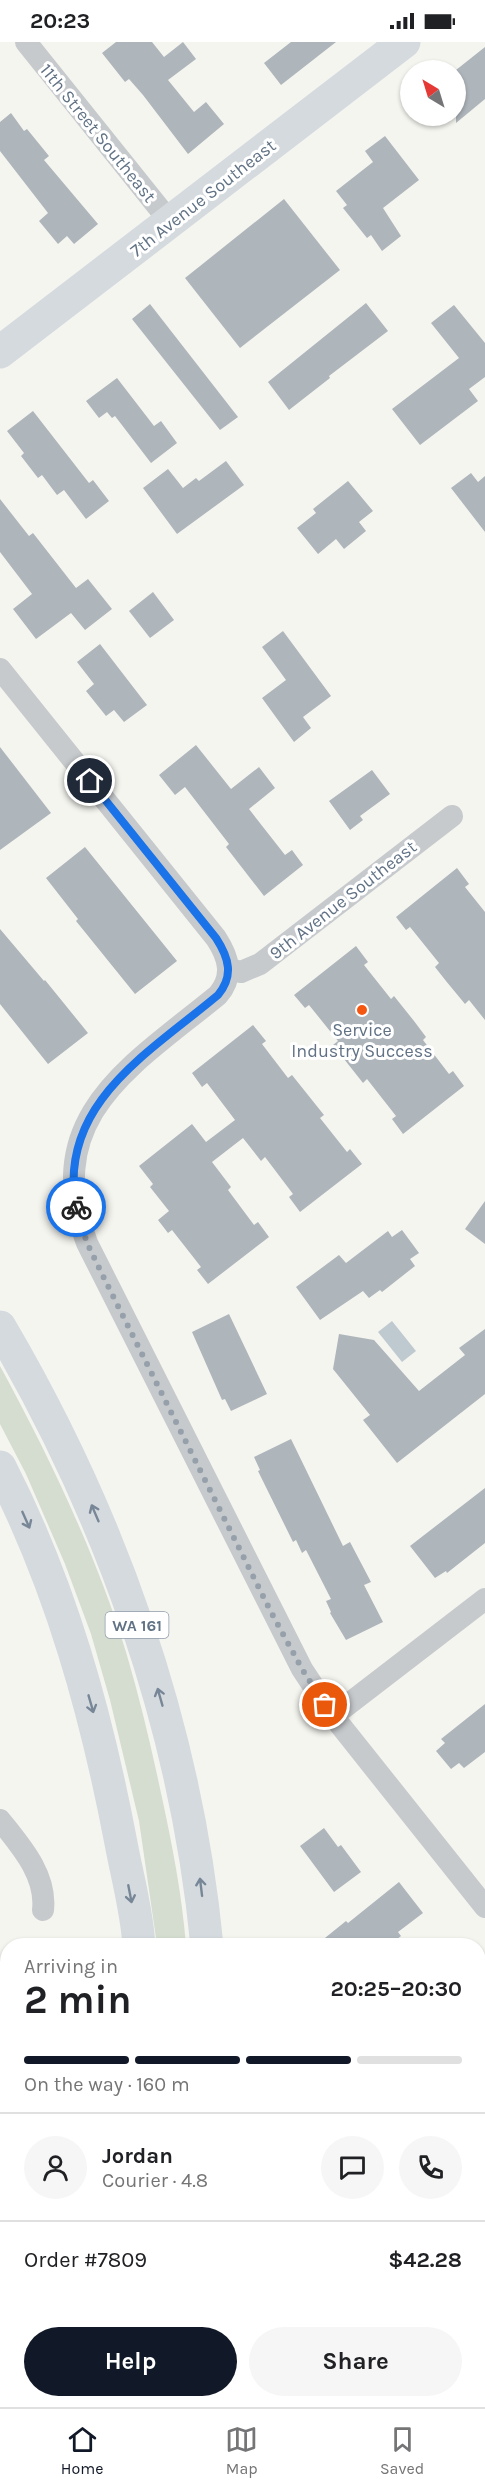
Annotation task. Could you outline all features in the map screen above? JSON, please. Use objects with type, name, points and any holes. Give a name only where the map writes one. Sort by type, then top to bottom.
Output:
[{"type":"main road","name":"7th Avenue Southeast","points":[[0,352],[171,223],[395,45]]},
{"type":"main road","name":"WA 161","points":[[0,1327],[28,1375],[82,1483],[127,1593],[170,1732],[201,1884],[206,1938]]},
{"type":"main road","points":[[0,1467],[26,1518],[58,1600],[92,1708],[108,1777],[138,1938]]},
{"type":"street","name":"11th Street Southeast","points":[[26,42],[171,223]]},
{"type":"street","points":[[0,669],[216,938],[228,960],[229,969],[225,987],[218,995],[119,1076],[88,1119],[78,1141],[74,1170],[73,1195],[78,1221],[284,1636],[317,1695],[485,1907]]},
{"type":"street","name":"9th Avenue Southeast","points":[[229,969],[241,972],[260,964],[452,816]]},
{"type":"street","points":[[333,1716],[485,1599]]},
{"type":"street","points":[[0,1820],[35,1870],[43,1892],[43,1910]]},
{"type":"shaded area","points":[[392,1321],[416,1351],[402,1362],[378,1332]]},
{"type":"shaded area","points":[[0,1366],[36,1435],[86,1542],[126,1652],[145,1722],[169,1831],[185,1938],[156,1938],[139,1821],[110,1700],[91,1634],[65,1564],[26,1474],[0,1424]]},
{"type":"building","points":[[116,42],[152,42],[164,57],[183,42],[196,59],[168,80],[194,112],[206,102],[224,124],[188,154],[143,95],[129,79],[125,82],[102,53]]},
{"type":"building","points":[[291,42],[336,42],[281,85],[264,63]]},
{"type":"building","points":[[485,47],[485,99],[466,115],[466,62]]},
{"type":"building","points":[[11,113],[24,131],[27,129],[49,156],[44,160],[98,224],[74,244],[67,236],[58,244],[39,221],[48,213],[0,151],[0,122]]},
{"type":"building","points":[[385,136],[419,180],[383,208],[401,236],[382,251],[371,235],[367,238],[343,208],[347,205],[336,191],[373,162],[365,151]]},
{"type":"building","points":[[284,199],[340,270],[240,348],[185,278]]},
{"type":"building","points":[[366,303],[388,331],[289,410],[268,382]]},
{"type":"building","points":[[150,304],[238,417],[220,430],[132,319]]},
{"type":"building","points":[[454,305],[485,343],[485,377],[469,389],[478,401],[420,445],[392,409],[459,358],[431,323]]},
{"type":"building","points":[[117,378],[154,426],[161,421],[177,443],[151,463],[115,416],[112,418],[107,412],[99,418],[86,401]]},
{"type":"building","points":[[33,411],[89,483],[93,480],[109,501],[86,519],[64,490],[57,495],[42,475],[38,478],[21,456],[24,453],[7,431]]},
{"type":"building","points":[[226,461],[244,485],[177,534],[143,488],[168,469],[183,488],[196,478],[199,481]]},
{"type":"building","points":[[471,473],[478,482],[485,476],[485,532],[451,488]]},
{"type":"building","points":[[348,481],[373,511],[359,522],[366,531],[344,549],[336,539],[318,554],[297,528],[316,513],[313,509]]},
{"type":"building","points":[[0,499],[29,536],[33,533],[76,588],[88,579],[112,609],[85,630],[71,613],[36,639],[13,609],[32,594],[0,552]]},
{"type":"building","points":[[153,592],[174,620],[150,638],[129,611]]},
{"type":"building","points":[[283,631],[331,696],[303,717],[311,728],[294,742],[262,698],[286,680],[262,647]]},
{"type":"building","points":[[100,644],[147,705],[124,722],[114,710],[106,716],[86,691],[94,684],[77,662]]},
{"type":"building","points":[[196,745],[231,789],[259,767],[275,788],[249,809],[285,855],[292,850],[303,865],[264,896],[226,847],[229,844],[185,787],[175,795],[159,775]]},
{"type":"building","points":[[0,747],[51,813],[0,850]]},
{"type":"building","points":[[372,770],[390,794],[360,816],[363,820],[350,830],[329,801]]},
{"type":"building","points":[[85,847],[177,961],[135,994],[76,921],[78,919],[46,878]]},
{"type":"building","points":[[457,868],[469,884],[465,887],[485,912],[485,1020],[469,1000],[465,1004],[435,967],[439,963],[410,927],[406,930],[396,917]]},
{"type":"building","points":[[0,929],[88,1033],[48,1064],[0,1004]]},
{"type":"building","points":[[356,946],[368,962],[364,965],[391,999],[394,996],[414,1021],[426,1037],[423,1040],[449,1074],[453,1071],[464,1086],[403,1134],[392,1119],[396,1116],[367,1079],[363,1083],[333,1045],[338,1041],[309,1005],[305,1008],[294,995]]},
{"type":"building","points":[[253,1025],[266,1041],[262,1044],[288,1078],[292,1075],[324,1115],[320,1118],[347,1152],[350,1149],[362,1164],[300,1212],[289,1197],[293,1194],[265,1157],[261,1161],[243,1138],[212,1162],[231,1187],[228,1190],[254,1225],[258,1222],[269,1237],[208,1284],[197,1270],[201,1267],[172,1230],[168,1233],[158,1220],[169,1211],[150,1187],[153,1184],[139,1166],[192,1124],[206,1142],[235,1120],[207,1083],[202,1087],[192,1073]]},
{"type":"building","points":[[485,1201],[485,1244],[465,1229]]},
{"type":"building","points":[[402,1230],[419,1253],[410,1259],[415,1266],[382,1292],[380,1290],[369,1298],[363,1291],[320,1320],[296,1287],[339,1255],[346,1263],[388,1231],[392,1237]]},
{"type":"building","points":[[229,1314],[267,1394],[231,1411],[225,1399],[222,1400],[192,1332]]},
{"type":"building","points":[[485,1329],[485,1394],[397,1463],[363,1420],[370,1415],[333,1369],[339,1334],[374,1340],[419,1391],[465,1355],[459,1348]]},
{"type":"building","points":[[291,1439],[343,1546],[350,1542],[371,1582],[364,1585],[383,1622],[346,1640],[330,1613],[326,1601],[331,1599],[306,1550],[302,1553],[296,1540],[293,1542],[258,1471],[260,1470],[254,1457]]},
{"type":"building","points":[[485,1488],[485,1543],[447,1573],[446,1571],[435,1578],[410,1546]]},
{"type":"building","points":[[485,1704],[485,1752],[464,1768],[459,1763],[451,1769],[436,1751],[445,1743],[441,1739]]},
{"type":"building","points":[[324,1828],[338,1847],[341,1845],[361,1872],[334,1892],[300,1846]]},
{"type":"building","points":[[399,1882],[423,1913],[398,1932],[401,1936],[399,1938],[325,1938],[346,1921],[348,1923]]},
{"type":"way so far","points":[[76,1207],[78,1221],[87,1243],[270,1610],[317,1695],[325,1705]]},
{"type":"place","name":"Service Industry Success","points":[[362,1010]]},
{"type":"route","points":[[76,1207],[73,1195],[78,1141],[88,1119],[104,1094],[119,1076],[218,995],[225,987],[229,969],[224,950],[216,938],[90,781]]}]
